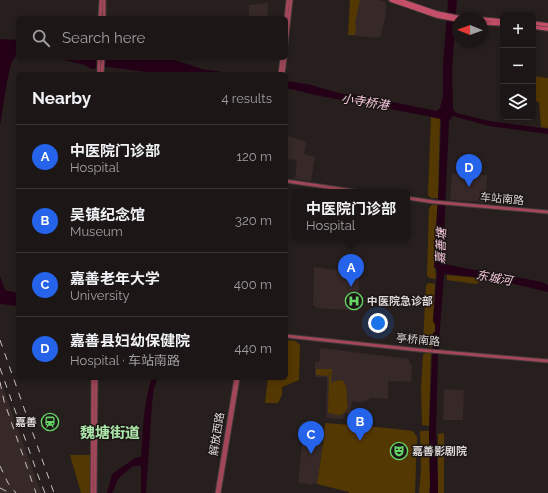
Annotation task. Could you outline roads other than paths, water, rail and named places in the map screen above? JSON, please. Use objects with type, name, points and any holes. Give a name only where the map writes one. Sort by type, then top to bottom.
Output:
[{"type":"main road","points":[[391,0],[452,19]]},
{"type":"main road","points":[[399,0],[437,15],[452,17]]},
{"type":"main road","points":[[488,20],[500,21]]},
{"type":"main road","points":[[488,23],[500,24]]},
{"type":"main road","points":[[536,23],[548,25]]},
{"type":"main road","points":[[536,27],[548,29]]},
{"type":"street","points":[[100,16],[101,0]]},
{"type":"street","points":[[104,0],[104,16]]},
{"type":"street","points":[[286,16],[288,0]]},
{"type":"street","points":[[288,27],[291,0]]},
{"type":"street","points":[[99,60],[99,72]]},
{"type":"street","points":[[102,60],[102,72]]},
{"type":"street","points":[[280,72],[282,60]]},
{"type":"street","points":[[283,72],[285,60]]},
{"type":"street","points":[[288,182],[338,189]]},
{"type":"street","name":"车站南路","points":[[410,198],[548,212]]},
{"type":"street","name":"亭桥南路","points":[[288,336],[548,361]]},
{"type":"street","points":[[92,493],[95,380]]},
{"type":"street","points":[[95,380],[95,493]]},
{"type":"street","name":"解放西路","points":[[218,493],[237,380]]},
{"type":"water","points":[[448,0],[457,0],[456,12],[452,12],[452,48],[454,48],[452,70],[453,109],[456,113],[489,121],[548,129],[548,134],[489,126],[453,116],[449,121],[443,257],[446,264],[542,282],[548,285],[548,292],[498,280],[447,274],[444,275],[438,355],[436,432],[438,493],[430,493],[429,432],[433,333],[435,332],[435,324],[433,322],[437,272],[436,268],[434,268],[434,257],[439,183],[441,119],[288,88],[288,81],[307,84],[343,94],[363,95],[437,111],[440,108],[443,96],[443,65]]},
{"type":"water","points":[[0,39],[16,40],[16,56],[12,61],[7,81],[0,126]]},
{"type":"water","points":[[65,60],[175,60],[202,69],[222,72],[146,72],[108,67],[91,69],[85,65]]},
{"type":"water","points":[[0,276],[5,290],[16,293],[16,306],[0,304]]},
{"type":"water","points":[[151,380],[157,380],[154,388],[152,404],[146,493],[141,493],[141,466],[133,466],[118,479],[112,493],[107,493],[112,474],[135,458],[141,457],[145,407]]},
{"type":"railway","points":[[0,340],[54,493]]},
{"type":"railway","points":[[0,368],[45,493]]},
{"type":"railway","points":[[0,382],[4,401],[36,493]]},
{"type":"railway","points":[[0,466],[8,483],[16,493]]},
{"type":"railway","points":[[0,488],[10,493]]},
{"type":"place","name":"嘉善县妇幼保健院","points":[[469,187]]},
{"type":"place","name":"中医院门诊部","points":[[351,287]]},
{"type":"place","name":"中医院急诊部","points":[[354,301]]},
{"type":"place","name":"嘉善","points":[[50,422]]},
{"type":"place","name":"吴镇纪念馆","points":[[360,441]]},
{"type":"place","name":"嘉善影剧院","points":[[399,451]]},
{"type":"place","name":"嘉善老年大学","points":[[311,454]]},
{"type":"district","name":"魏塘街道","points":[[110,433]]},
{"type":"water label","name":"小寺桥港","points":[[365,102]]},
{"type":"water label","name":"嘉善塘","points":[[441,246]]},
{"type":"water label","name":"东城河","points":[[494,278]]}]
